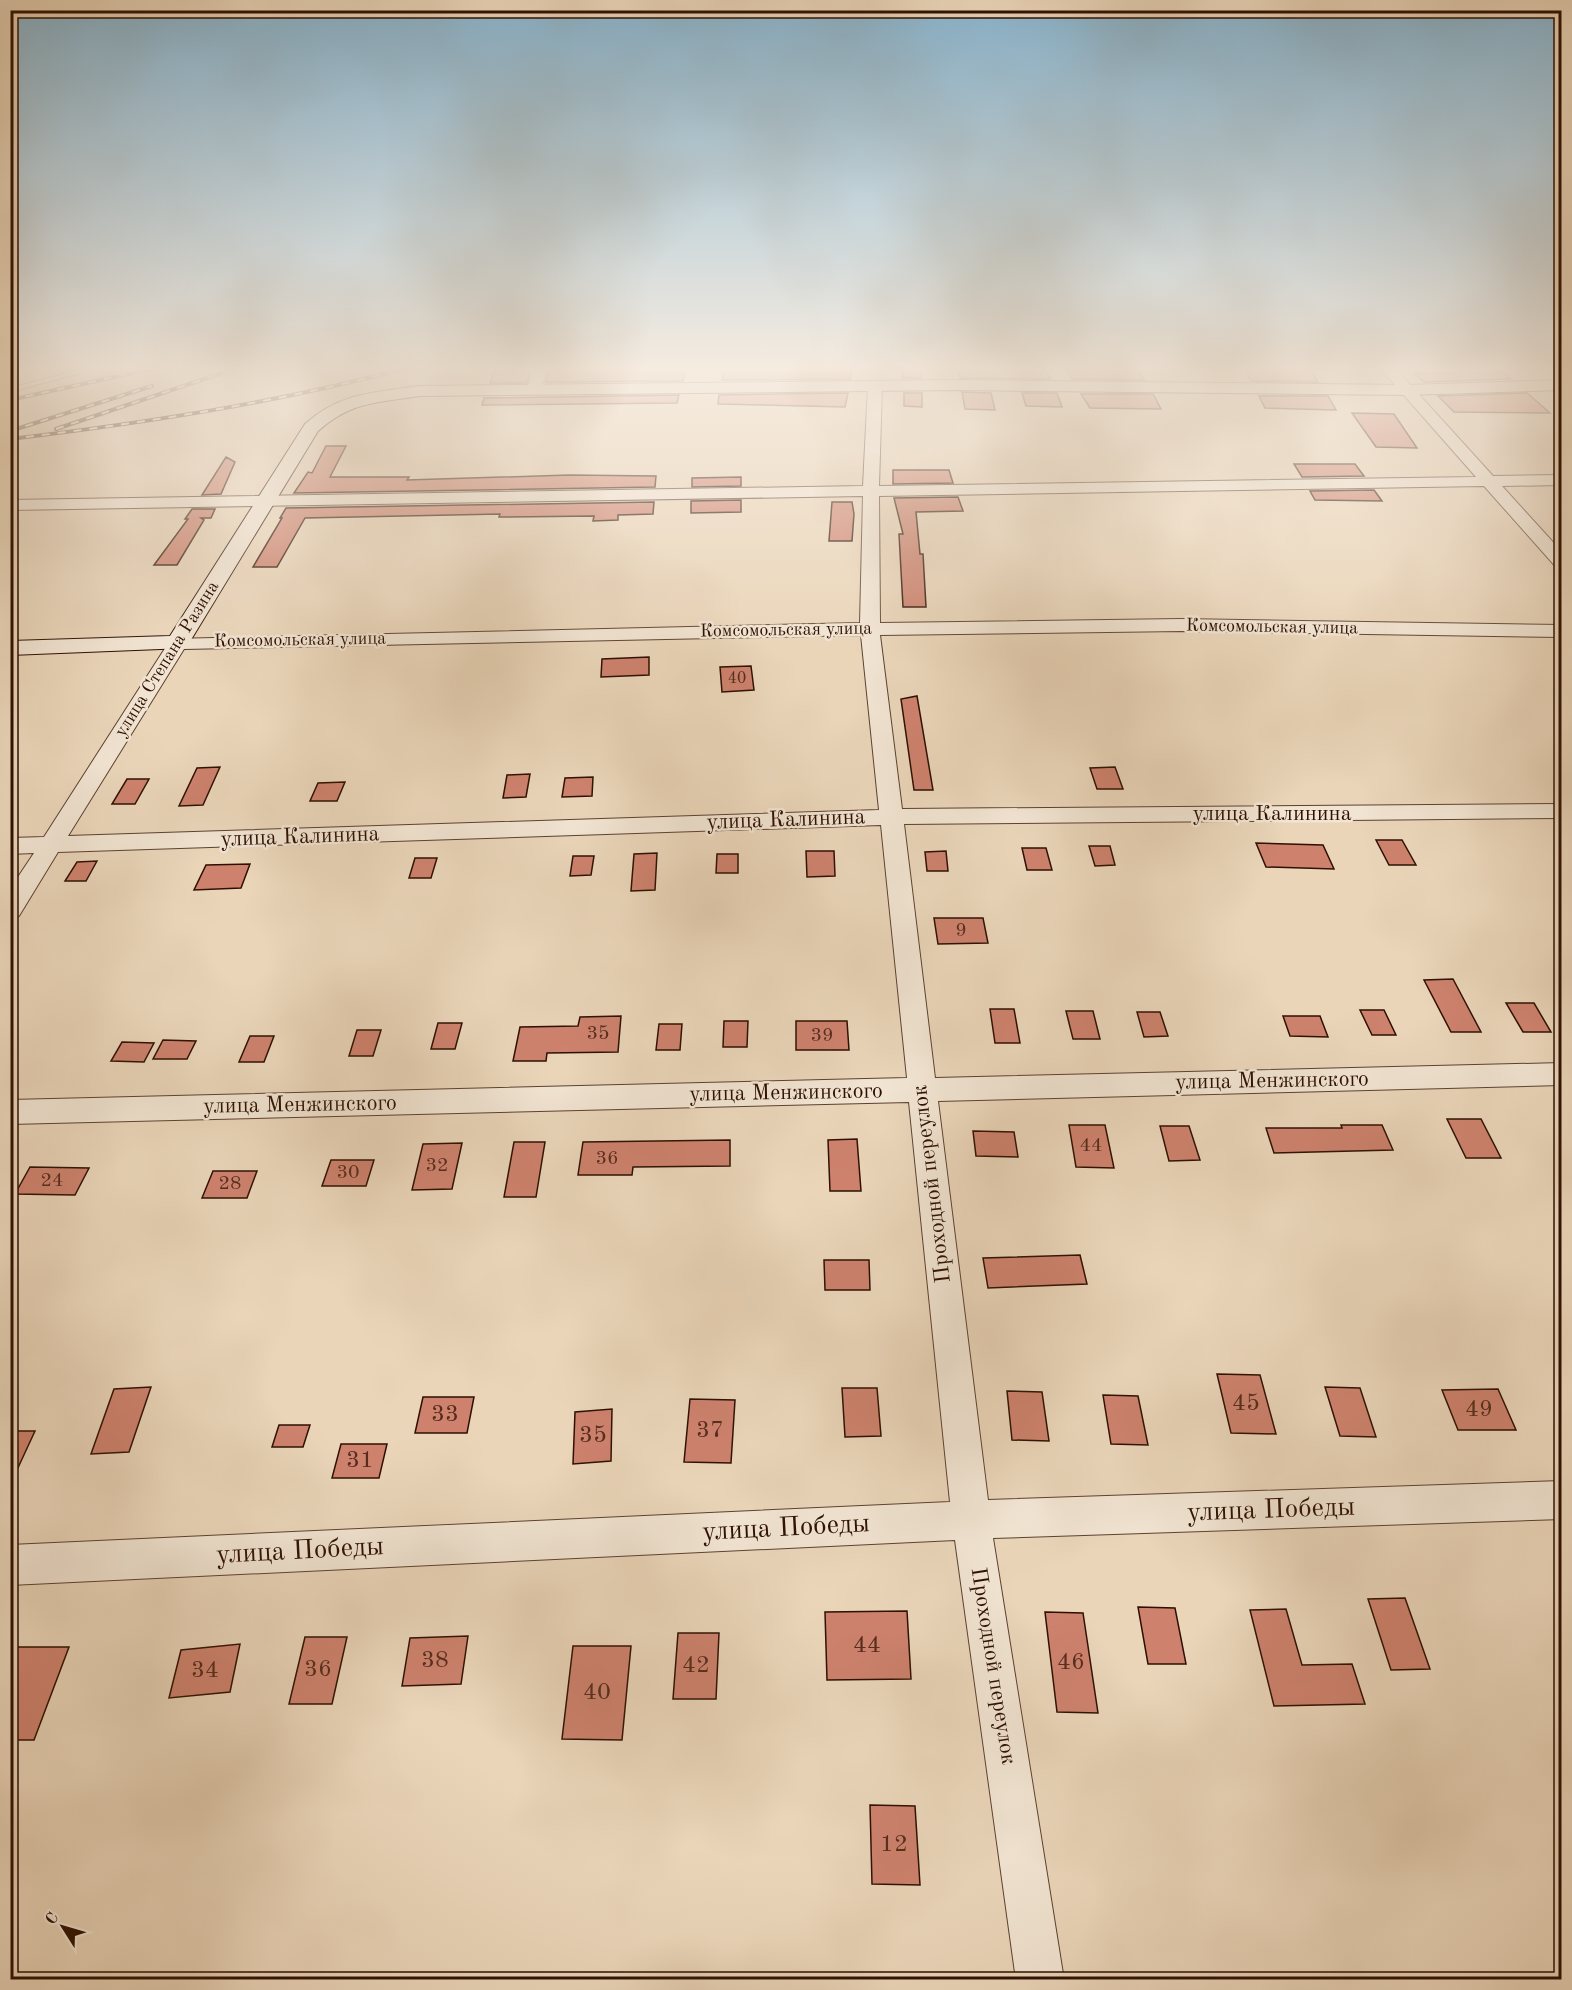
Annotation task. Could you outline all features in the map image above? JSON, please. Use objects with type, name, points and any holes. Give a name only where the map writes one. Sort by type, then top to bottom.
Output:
[{"type":"main road","name":"улица Степана Разина","points":[[178,643],[291,461]]},
{"type":"main road","name":"Комсомольская улица","points":[[10,648],[178,643]]},
{"type":"street","name":"Проходной переулок","points":[[872,461],[870,629],[893,817],[921,1090],[970,1520],[1040,1980]]},
{"type":"street","points":[[1471,461],[1562,563]]},
{"type":"street","points":[[10,505],[267,499],[871,493],[1562,480]]},
{"type":"street","name":"Комсомольская улица","points":[[178,643],[1181,625],[1562,632]]},
{"type":"street","name":"улица Степана Разина","points":[[10,910],[178,643]]},
{"type":"street","name":"улица Калинина","points":[[10,846],[893,817],[1562,811]]},
{"type":"street","name":"улица Менжинского","points":[[10,1112],[1562,1074]]},
{"type":"street","name":"улица Победы","points":[[10,1564],[970,1520],[1562,1500]]},
{"type":"building","points":[[224,461],[235,462],[221,494],[202,495]]},
{"type":"building","points":[[318,461],[338,461],[330,477],[409,477],[407,480],[569,475],[656,476],[655,487],[294,493],[308,472],[312,473]]},
{"type":"building","points":[[1294,464],[1355,464],[1364,476],[1302,477]]},
{"type":"building","points":[[893,470],[949,470],[953,483],[893,484]]},
{"type":"building","points":[[741,477],[741,486],[692,487],[692,478]]},
{"type":"building","points":[[1374,490],[1382,501],[1315,500],[1310,491]]},
{"type":"building","points":[[958,497],[963,511],[916,512],[920,554],[923,554],[926,607],[903,607],[899,534],[903,534],[894,498]]},
{"type":"building","points":[[741,500],[741,512],[691,513],[691,501]]},
{"type":"building","points":[[654,502],[653,514],[618,515],[618,520],[593,521],[594,516],[499,517],[500,514],[305,518],[277,567],[253,567],[286,508]]},
{"type":"building","points":[[832,502],[852,502],[854,514],[852,541],[829,541]]},
{"type":"building","points":[[192,509],[215,509],[211,518],[201,518],[204,520],[177,565],[154,565],[188,519],[185,519]]},
{"type":"building","points":[[649,657],[649,675],[601,677],[602,659]]},
{"type":"building","points":[[751,666],[754,690],[722,692],[720,667]]},
{"type":"building","points":[[917,696],[933,790],[914,790],[901,699]]},
{"type":"building","points":[[220,767],[203,805],[179,806],[197,768]]},
{"type":"building","points":[[1115,767],[1123,789],[1097,789],[1090,768]]},
{"type":"building","points":[[530,774],[526,797],[503,798],[507,775]]},
{"type":"building","points":[[593,777],[592,796],[562,797],[565,778]]},
{"type":"building","points":[[127,779],[149,779],[135,804],[112,804]]},
{"type":"building","points":[[345,782],[337,801],[310,801],[318,783]]},
{"type":"building","points":[[1376,840],[1402,840],[1416,865],[1389,865]]},
{"type":"building","points":[[1256,843],[1323,845],[1334,869],[1266,867]]},
{"type":"building","points":[[1089,846],[1110,846],[1115,865],[1095,866]]},
{"type":"building","points":[[1022,848],[1046,848],[1052,870],[1027,870]]},
{"type":"building","points":[[806,851],[834,851],[835,876],[807,877]]},
{"type":"building","points":[[946,851],[948,871],[927,871],[925,852]]},
{"type":"building","points":[[657,853],[655,890],[631,891],[634,854]]},
{"type":"building","points":[[717,854],[738,854],[738,873],[716,873]]},
{"type":"building","points":[[573,856],[594,856],[591,875],[570,876]]},
{"type":"building","points":[[415,858],[437,858],[431,878],[409,878]]},
{"type":"building","points":[[97,861],[86,881],[65,881],[77,862]]},
{"type":"building","points":[[250,864],[241,888],[194,890],[206,865]]},
{"type":"building","points":[[934,918],[983,918],[988,943],[938,944]]},
{"type":"building","points":[[1453,979],[1481,1032],[1451,1032],[1424,980]]},
{"type":"building","points":[[1506,1003],[1534,1003],[1551,1032],[1523,1032]]},
{"type":"building","points":[[990,1009],[1014,1009],[1020,1043],[995,1043]]},
{"type":"building","points":[[1360,1010],[1384,1010],[1396,1035],[1372,1035]]},
{"type":"building","points":[[1066,1011],[1093,1011],[1100,1039],[1073,1039]]},
{"type":"building","points":[[1137,1012],[1160,1012],[1168,1036],[1144,1037]]},
{"type":"building","points":[[621,1016],[618,1052],[547,1053],[546,1061],[513,1061],[520,1027],[578,1026],[580,1017]]},
{"type":"building","points":[[1283,1016],[1320,1016],[1328,1037],[1290,1036]]},
{"type":"building","points":[[724,1021],[748,1021],[747,1047],[723,1047]]},
{"type":"building","points":[[796,1021],[847,1021],[849,1050],[796,1050]]},
{"type":"building","points":[[438,1023],[462,1023],[455,1049],[431,1049]]},
{"type":"building","points":[[659,1024],[682,1024],[680,1050],[656,1050]]},
{"type":"building","points":[[357,1030],[381,1030],[373,1056],[349,1056]]},
{"type":"building","points":[[250,1036],[274,1036],[264,1062],[239,1062]]},
{"type":"building","points":[[163,1040],[196,1041],[187,1059],[153,1059]]},
{"type":"building","points":[[122,1042],[154,1043],[144,1062],[111,1061]]},
{"type":"building","points":[[1447,1119],[1481,1119],[1501,1158],[1466,1158]]},
{"type":"building","points":[[1069,1125],[1105,1125],[1114,1168],[1076,1167]]},
{"type":"building","points":[[1341,1125],[1382,1125],[1393,1150],[1274,1153],[1266,1128],[1342,1128]]},
{"type":"building","points":[[1160,1126],[1189,1126],[1200,1160],[1169,1161]]},
{"type":"building","points":[[973,1131],[1014,1132],[1018,1157],[976,1156]]},
{"type":"building","points":[[857,1139],[861,1191],[830,1191],[828,1140]]},
{"type":"building","points":[[730,1140],[730,1166],[633,1167],[632,1175],[578,1175],[583,1142]]},
{"type":"building","points":[[514,1142],[545,1142],[536,1197],[504,1197]]},
{"type":"building","points":[[462,1143],[452,1189],[412,1190],[423,1144]]},
{"type":"building","points":[[331,1160],[374,1160],[366,1186],[322,1186]]},
{"type":"building","points":[[30,1167],[89,1168],[75,1195],[15,1194]]},
{"type":"building","points":[[213,1171],[257,1171],[247,1198],[202,1198]]},
{"type":"building","points":[[1080,1255],[1087,1284],[988,1288],[983,1258]]},
{"type":"building","points":[[824,1260],[869,1260],[870,1290],[825,1290]]},
{"type":"building","points":[[1217,1374],[1260,1375],[1276,1434],[1231,1433]]},
{"type":"building","points":[[151,1387],[129,1452],[91,1454],[114,1389]]},
{"type":"building","points":[[1325,1387],[1360,1388],[1376,1437],[1340,1436]]},
{"type":"building","points":[[842,1388],[877,1388],[881,1436],[845,1437]]},
{"type":"building","points":[[1498,1389],[1516,1430],[1458,1430],[1442,1390]]},
{"type":"building","points":[[1007,1391],[1042,1392],[1049,1441],[1012,1440]]},
{"type":"building","points":[[1103,1395],[1138,1396],[1148,1445],[1111,1444]]},
{"type":"building","points":[[423,1397],[474,1397],[467,1433],[415,1433]]},
{"type":"building","points":[[690,1399],[735,1400],[731,1463],[684,1462]]},
{"type":"building","points":[[612,1409],[611,1461],[573,1464],[575,1412]]},
{"type":"building","points":[[279,1425],[310,1425],[303,1447],[272,1447]]},
{"type":"building","points":[[10,1431],[35,1431],[10,1485]]},
{"type":"building","points":[[341,1444],[387,1444],[379,1478],[332,1478]]},
{"type":"building","points":[[1405,1598],[1430,1669],[1391,1670],[1368,1599]]},
{"type":"building","points":[[1138,1607],[1175,1608],[1186,1664],[1148,1664]]},
{"type":"building","points":[[1286,1609],[1302,1665],[1352,1664],[1365,1704],[1274,1706],[1250,1610]]},
{"type":"building","points":[[907,1611],[911,1679],[827,1680],[825,1612]]},
{"type":"building","points":[[1045,1612],[1083,1613],[1098,1713],[1057,1712]]},
{"type":"building","points":[[678,1633],[719,1633],[716,1699],[673,1699]]},
{"type":"building","points":[[468,1636],[461,1684],[402,1686],[410,1638]]},
{"type":"building","points":[[305,1637],[347,1637],[332,1704],[289,1704]]},
{"type":"building","points":[[240,1644],[230,1692],[169,1698],[181,1650]]},
{"type":"building","points":[[573,1646],[631,1646],[622,1740],[562,1739]]},
{"type":"building","points":[[10,1647],[69,1647],[34,1740],[10,1740]]},
{"type":"building","points":[[870,1805],[915,1806],[920,1885],[872,1884]]}]
